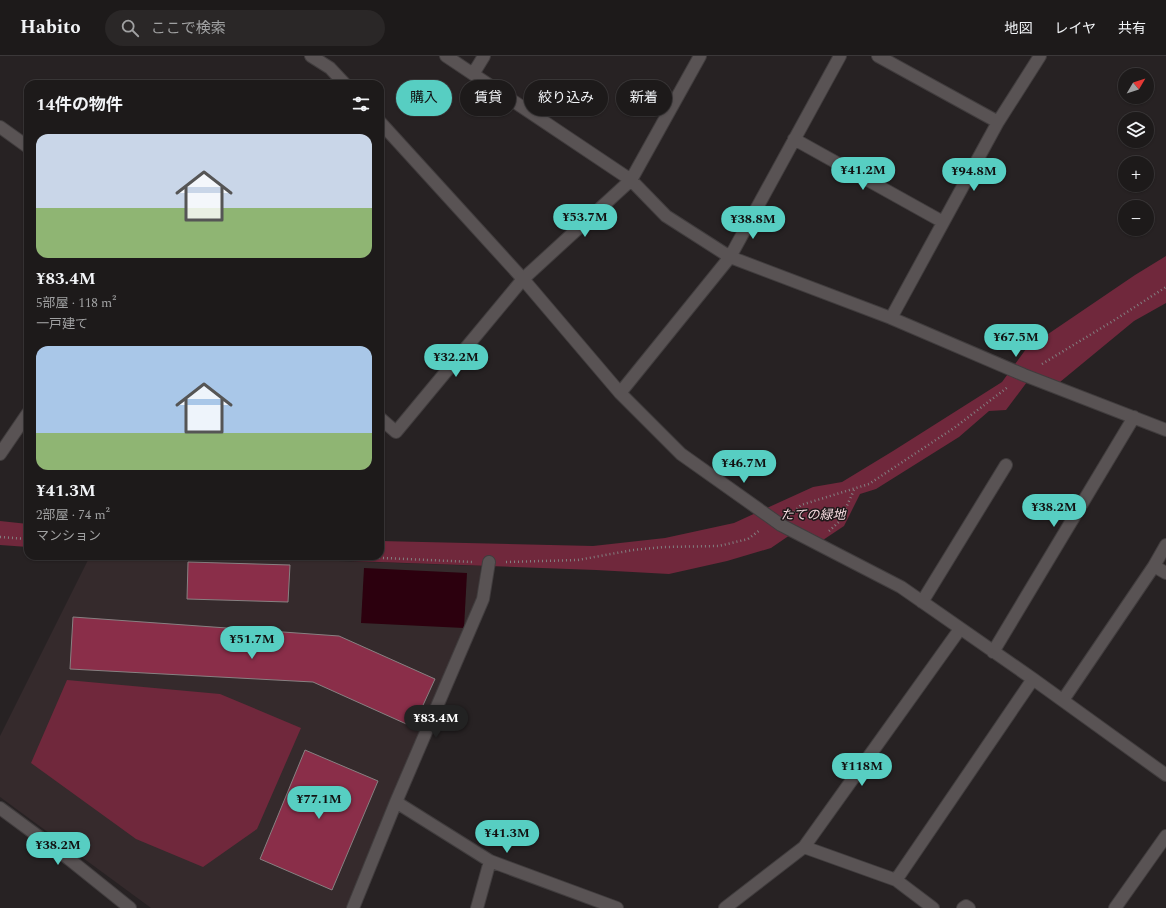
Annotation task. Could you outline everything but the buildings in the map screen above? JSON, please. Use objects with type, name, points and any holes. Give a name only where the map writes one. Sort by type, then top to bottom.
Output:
[{"type":"street","points":[[311,56],[330,68],[341,80]]},
{"type":"street","points":[[327,56],[330,68]]},
{"type":"street","points":[[446,56],[632,180],[666,216],[730,257],[891,318],[1024,375],[1166,430]]},
{"type":"street","points":[[473,74],[484,56]]},
{"type":"street","points":[[384,422],[396,432],[523,279],[632,180],[700,56]]},
{"type":"street","points":[[620,393],[730,257],[840,56]]},
{"type":"street","points":[[878,56],[998,122]]},
{"type":"street","points":[[891,318],[998,122],[1040,56]]},
{"type":"street","points":[[384,126],[523,279],[620,393],[681,454],[781,525],[901,587],[1063,700],[1166,775]]},
{"type":"street","points":[[0,127],[24,144]]},
{"type":"street","points":[[794,139],[943,222]]},
{"type":"street","points":[[993,652],[1134,417]]},
{"type":"street","points":[[0,454],[24,420]]},
{"type":"street","points":[[922,602],[1006,465]]},
{"type":"street","points":[[1063,700],[1154,566],[1166,545]]},
{"type":"street","points":[[353,908],[396,802],[484,599],[488,562]]},
{"type":"street","points":[[1154,566],[1166,573]]},
{"type":"street","points":[[725,908],[804,847],[960,629]]},
{"type":"street","points":[[896,880],[1033,679]]},
{"type":"street","points":[[396,802],[490,860],[617,908]]},
{"type":"street","points":[[0,808],[69,859],[130,908]]},
{"type":"street","points":[[1115,908],[1166,836]]},
{"type":"street","points":[[804,847],[896,880],[933,908]]},
{"type":"street","points":[[477,908],[490,860]]},
{"type":"street","points":[[963,908],[966,906],[969,908]]},
{"type":"path","points":[[793,513],[801,505],[869,484],[947,432],[1024,375],[1166,287]]},
{"type":"path","points":[[814,542],[840,522],[854,489]]},
{"type":"path","points":[[384,558],[488,562],[578,560],[632,550],[664,547],[719,546],[748,539],[761,530]]},
{"type":"path","points":[[0,537],[24,539]]},
{"type":"shaded area","points":[[88,560],[311,560],[481,566],[478,601],[346,908],[151,908],[0,797],[0,736]]},
{"type":"shaded area","points":[[364,568],[467,573],[464,628],[361,623]]},
{"type":"green space","name":"たての緑地","points":[[1166,256],[1166,303],[1134,321],[1060,382],[1039,374],[1027,382],[1006,410],[989,411],[959,437],[876,489],[860,494],[844,526],[814,546],[790,535],[771,548],[727,561],[669,574],[325,560],[384,560],[384,541],[593,546],[665,538],[734,523],[813,487],[842,482],[893,451],[1002,382],[1026,349],[1135,275]]},
{"type":"green space","points":[[0,521],[24,524],[24,547],[0,545]]},
{"type":"green space","points":[[67,680],[220,694],[301,728],[257,829],[203,867],[136,839],[31,763]]}]
